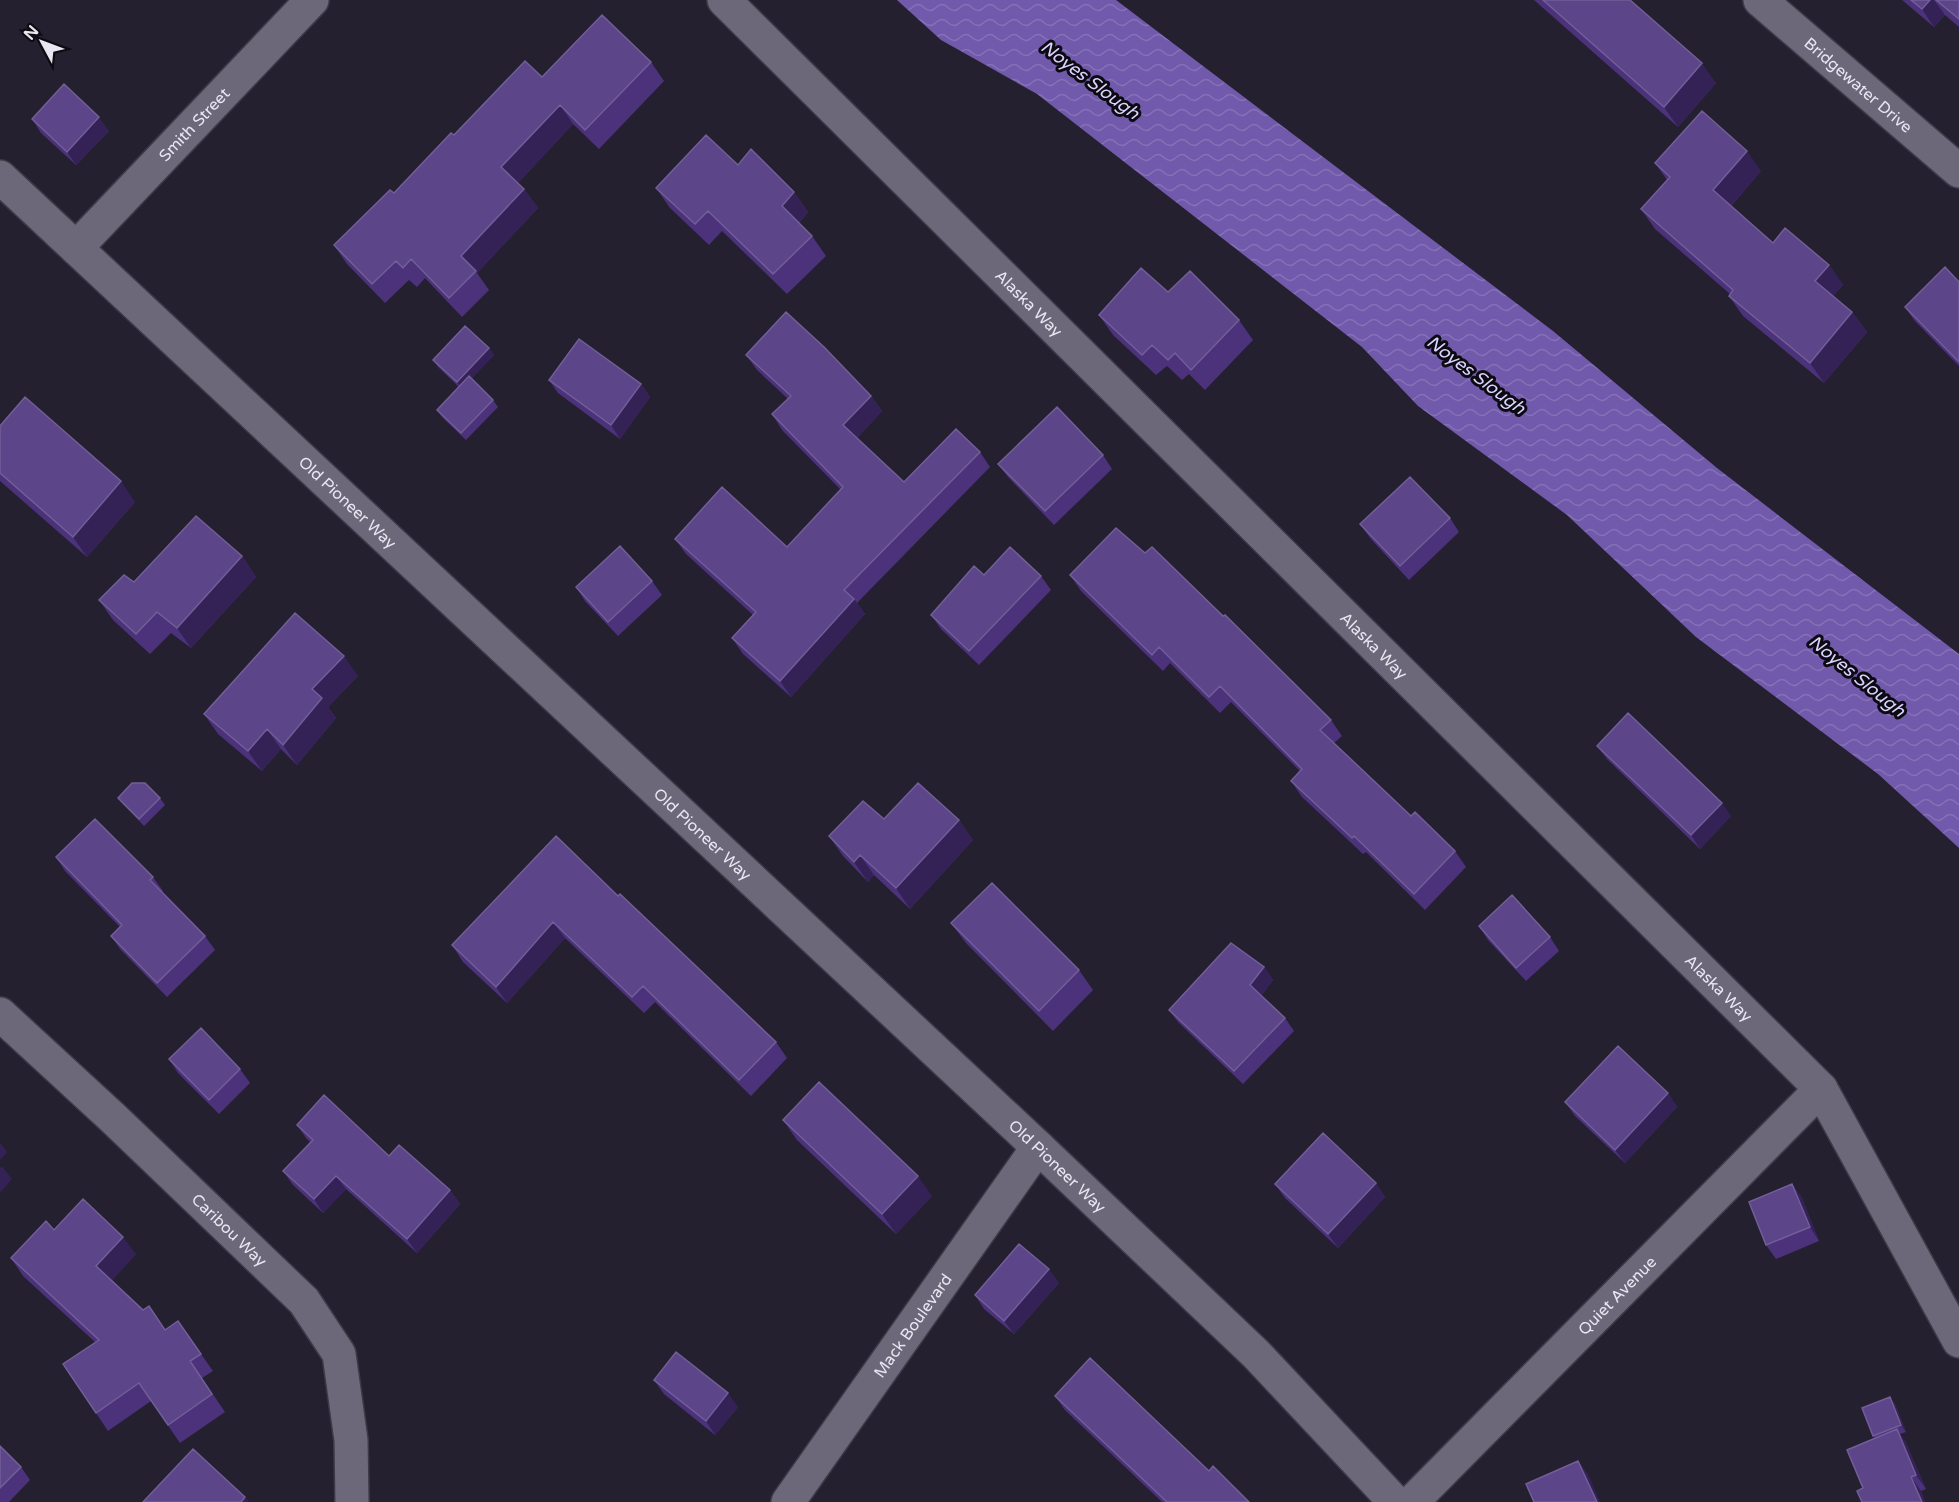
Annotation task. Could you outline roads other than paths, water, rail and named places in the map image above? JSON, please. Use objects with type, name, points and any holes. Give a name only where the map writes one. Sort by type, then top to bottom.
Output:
[{"type":"street","name":"Smith Street","points":[[76,248],[312,0]]},
{"type":"street","name":"Alaska Way","points":[[724,0],[1821,1089],[1959,1341]]},
{"type":"street","name":"Bridgewater Drive","points":[[1760,0],[1959,171]]},
{"type":"street","name":"Old Pioneer Way","points":[[0,177],[1038,1147],[1256,1354],[1395,1502]]},
{"type":"street","name":"Caribou Way","points":[[0,1014],[113,1118],[304,1301],[339,1354],[351,1440],[352,1502]]},
{"type":"street","name":"Quiet Avenue","points":[[1412,1502],[1821,1089]]},
{"type":"street","name":"Mack Boulevard","points":[[788,1502],[1038,1147]]},
{"type":"water","name":"Noyes Slough","points":[[897,0],[1116,0],[1553,331],[1717,468],[1959,654],[1959,848],[1878,774],[1696,637],[1567,515],[1418,406],[1362,347],[1037,94],[941,40]]}]
